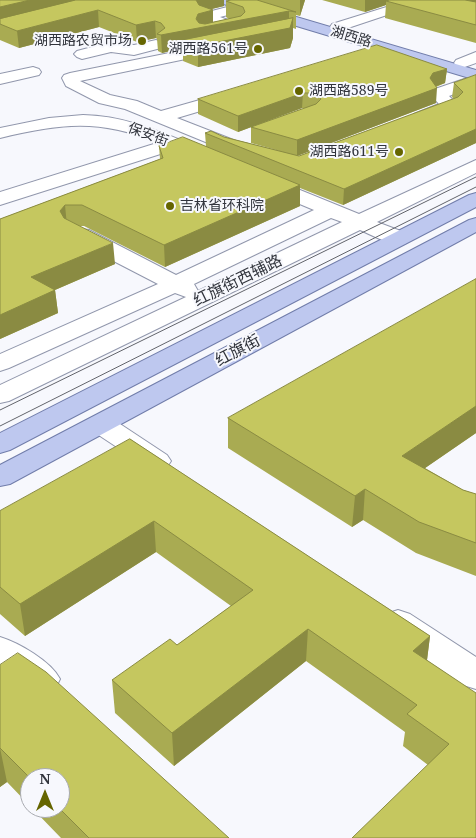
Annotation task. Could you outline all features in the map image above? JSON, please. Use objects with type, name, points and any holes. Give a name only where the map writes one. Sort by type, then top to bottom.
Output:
[{"type":"main road","name":"湖西路","points":[[225,0],[246,3],[471,62]]},
{"type":"main road","name":"湖西路","points":[[246,3],[476,75]]},
{"type":"main road","name":"红旗街","points":[[0,444],[476,199]]},
{"type":"main road","name":"红旗街","points":[[0,477],[476,224]]},
{"type":"street","points":[[337,27],[429,0]]},
{"type":"street","points":[[208,34],[236,28],[205,17],[246,3]]},
{"type":"street","points":[[82,54],[111,47],[134,50],[171,42]]},
{"type":"street","points":[[242,43],[70,78],[72,83],[105,99],[131,105],[232,146],[251,143]]},
{"type":"street","points":[[361,58],[389,49]]},
{"type":"street","points":[[0,79],[33,72]]},
{"type":"street","points":[[405,124],[450,106],[438,94],[476,80]]},
{"type":"street","points":[[160,117],[246,91]]},
{"type":"street","name":"保安街","points":[[0,133],[33,125],[69,121],[109,123],[131,126],[217,162]]},
{"type":"street","points":[[36,143],[109,123]]},
{"type":"street","points":[[0,199],[173,144]]},
{"type":"street","name":"红旗街西辅路","points":[[0,395],[476,166]]},
{"type":"street","points":[[252,177],[398,238]]},
{"type":"street","points":[[0,363],[176,284],[331,210]]},
{"type":"street","points":[[75,232],[203,298]]},
{"type":"street","points":[[101,424],[182,478]]},
{"type":"street","points":[[378,609],[476,675]]},
{"type":"street","points":[[0,650],[74,700]]},
{"type":"building","points":[[0,0],[30,0],[0,7]]},
{"type":"building","points":[[76,0],[196,0],[199,5],[213,10],[198,14],[196,19],[199,23],[205,24],[241,16],[245,12],[243,7],[226,1],[231,0],[257,0],[296,12],[289,11],[161,35],[157,34],[165,28],[161,23],[155,21],[136,25],[98,10],[17,31],[0,24],[0,19]]},
{"type":"building","points":[[465,0],[476,2],[476,25],[386,1]]},
{"type":"building","points":[[293,18],[290,28],[198,46],[183,40]]},
{"type":"building","points":[[377,45],[447,69],[433,73],[430,78],[437,88],[297,140],[251,127],[316,104],[321,99],[316,93],[303,93],[238,116],[198,99]]},
{"type":"building","points":[[476,75],[476,129],[344,189],[205,133],[211,131],[224,137],[299,156],[458,97],[463,92],[454,83]]},
{"type":"building","points":[[183,137],[300,185],[164,245],[82,205],[65,205],[60,211],[64,218],[113,243],[31,277],[55,290],[0,315],[0,219],[163,158],[159,146]]},
{"type":"building","points":[[476,279],[476,406],[402,456],[463,490],[476,494],[476,543],[419,522],[365,489],[355,496],[228,418]]},
{"type":"building","points":[[130,439],[430,636],[413,651],[476,693],[476,838],[352,838],[449,744],[407,714],[417,705],[308,629],[172,733],[112,680],[170,639],[177,645],[253,590],[154,521],[20,604],[0,587],[0,511]]},
{"type":"building","points":[[18,653],[46,672],[229,838],[89,838],[69,818],[70,768],[20,768],[0,748],[0,665]]},
{"type":"tram line","points":[[0,410],[476,177]]},
{"type":"tram line","points":[[0,426],[476,187]]},
{"type":"place","name":"湖西路农贸市场","points":[[142,41]]},
{"type":"place","name":"湖西路561号","points":[[258,49]]},
{"type":"place","name":"湖西路589号","points":[[299,91]]},
{"type":"place","name":"湖西路611号","points":[[399,152]]},
{"type":"place","name":"吉林省环科院","points":[[170,206]]}]
